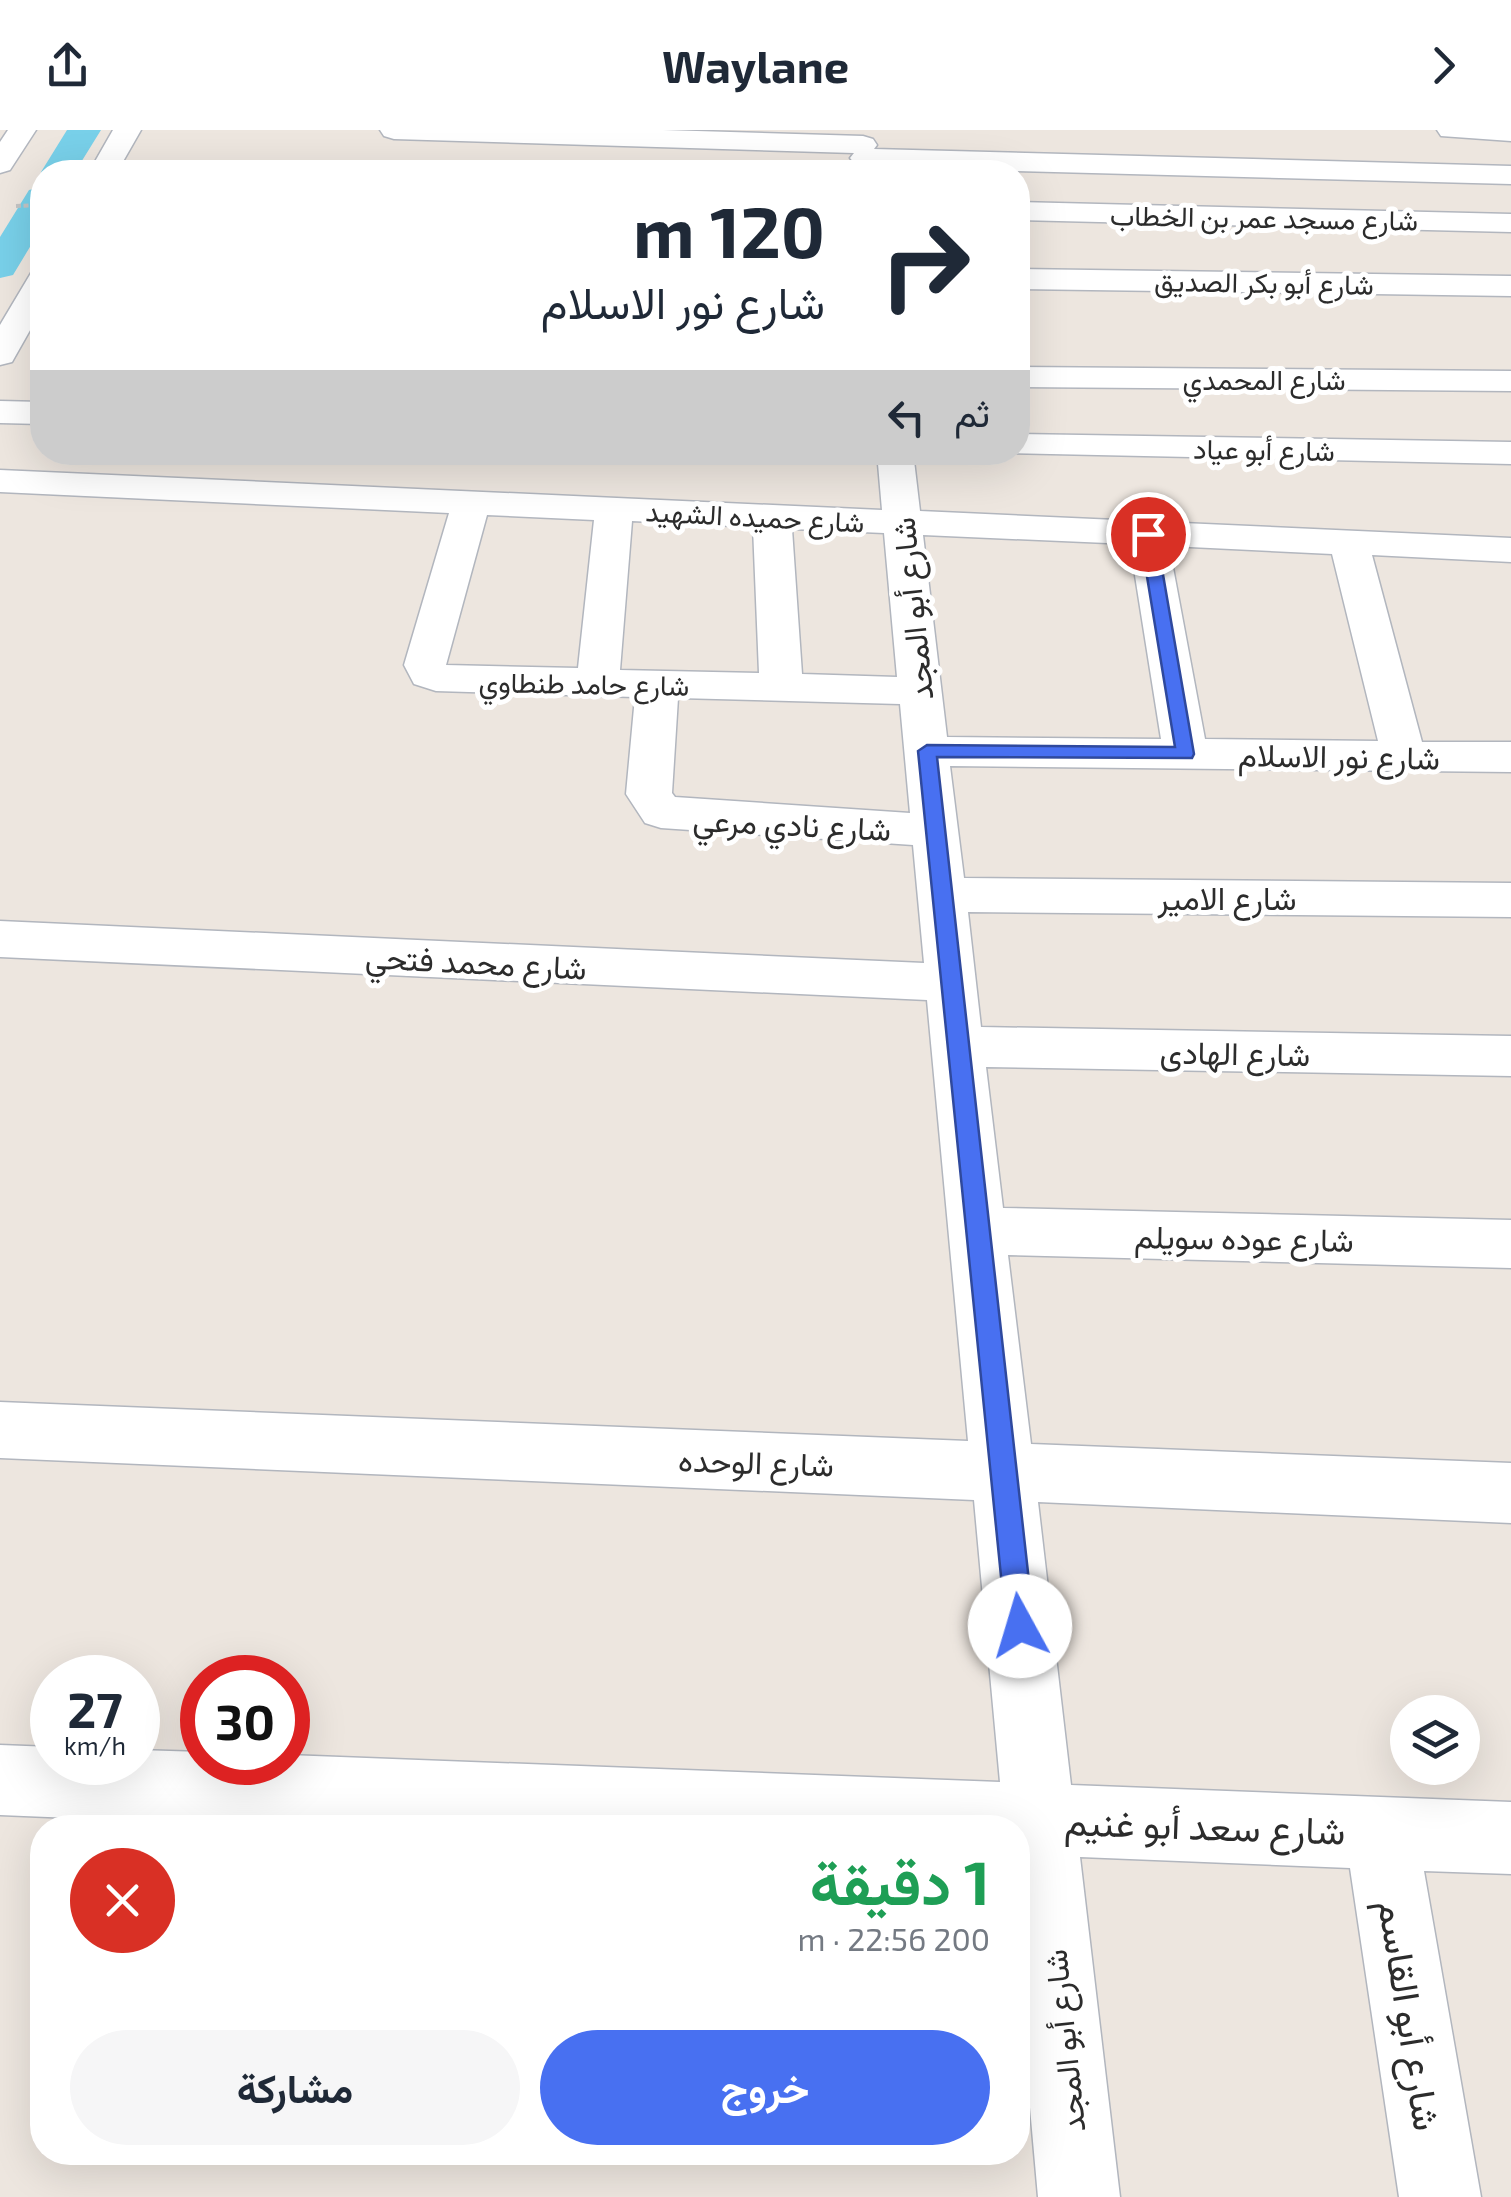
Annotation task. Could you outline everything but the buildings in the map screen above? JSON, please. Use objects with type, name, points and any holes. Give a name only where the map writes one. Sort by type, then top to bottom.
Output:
[{"type":"street","points":[[0,164],[22,130]]},
{"type":"street","points":[[110,160],[127,130]]},
{"type":"street","points":[[394,130],[1511,174]]},
{"type":"street","points":[[1451,130],[1511,132]]},
{"type":"street","name":"شارع مسجد عمر بن الخطاب","points":[[1030,211],[1511,223]]},
{"type":"street","name":"شارع أبو بكر الصديق","points":[[1030,279],[1511,286]]},
{"type":"street","points":[[9,366],[30,315]]},
{"type":"street","name":"شارع المحمدي","points":[[1030,377],[1511,381]]},
{"type":"street","points":[[0,412],[30,413]]},
{"type":"street","name":"شارع أبو عياد","points":[[1030,445],[1511,454]]},
{"type":"street","name":"شارع أبو المجد","points":[[896,465],[1079,2197]]},
{"type":"street","name":"شارع حميده الشهيد","points":[[0,481],[1511,550]]},
{"type":"street","name":"شارع حامد طنطاوي","points":[[471,503],[426,670],[445,680],[920,691]]},
{"type":"street","points":[[598,683],[614,510]]},
{"type":"street","points":[[772,517],[780,688]]},
{"type":"street","points":[[1148,534],[1185,754]]},
{"type":"street","points":[[1349,543],[1404,756]]},
{"type":"street","name":"شارع نادي مرعي","points":[[657,684],[649,794],[661,812],[936,831]]},
{"type":"street","name":"شارع نور الاسلام","points":[[927,751],[1511,756]]},
{"type":"street","name":"شارع الامير","points":[[942,895],[1511,900]]},
{"type":"street","name":"شارع محمد فتحي","points":[[0,939],[952,983]]},
{"type":"street","name":"شارع الهادى","points":[[958,1047],[1511,1056]]},
{"type":"street","name":"شارع عوده سويلم","points":[[977,1230],[1511,1244]]},
{"type":"street","name":"شارع الوحده","points":[[0,1430],[1511,1493]]},
{"type":"street","name":"شارع سعد أبو غنيم","points":[[0,1780],[933,1815]]},
{"type":"street","name":"شارع سعد أبو غنيم","points":[[1030,1819],[1511,1838]]},
{"type":"street","name":"شارع أبو القاسم","points":[[1381,1832],[1440,2197]]},
{"type":"waterway","points":[[65,160],[84,130]]},
{"type":"waterway","points":[[0,267],[30,218]]},
{"type":"route","points":[[1020,1626],[927,751],[1185,754],[1148,534]]}]
